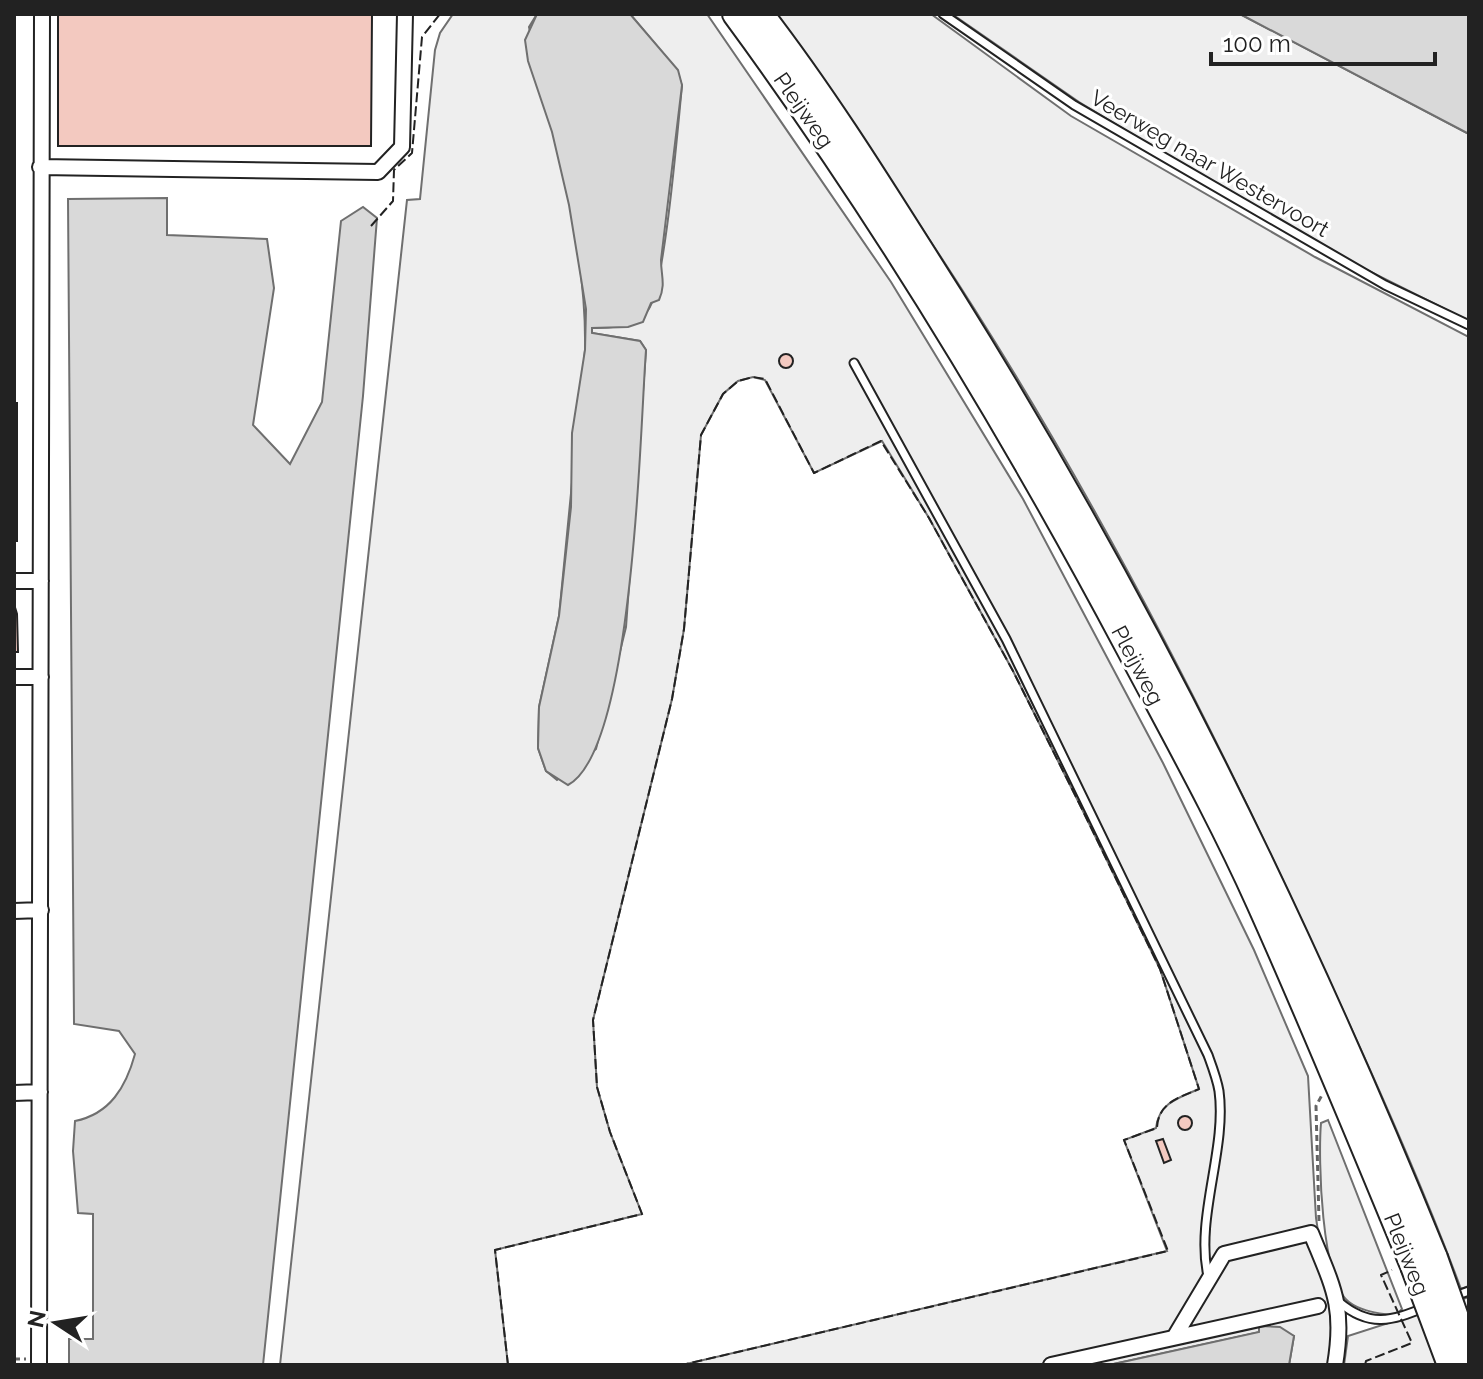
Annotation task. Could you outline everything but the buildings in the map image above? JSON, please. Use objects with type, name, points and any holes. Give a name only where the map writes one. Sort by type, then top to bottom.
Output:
[{"type":"highway","name":"Pleijweg","points":[[735,14],[820,130],[926,293],[1042,484],[1197,776],[1469,1354]]},
{"type":"highway","name":"Pleijweg","points":[[761,14],[864,159],[1039,439],[1132,605],[1222,776],[1305,953],[1424,1262],[1450,1365]]},
{"type":"street","points":[[39,1365],[42,14]]},
{"type":"street","points":[[40,167],[378,172],[402,147],[405,14]]},
{"type":"street","points":[[14,581],[41,581]]},
{"type":"street","points":[[14,677],[41,677]]},
{"type":"street","points":[[14,911],[41,910]]},
{"type":"street","points":[[14,1093],[40,1092]]},
{"type":"street","points":[[1175,1336],[1224,1254],[1311,1233],[1339,1302],[1342,1328],[1335,1365]]},
{"type":"street","points":[[1051,1365],[1318,1306]]},
{"type":"lane","name":"Veerweg naar Westervoort","points":[[943,14],[1074,105],[1385,285],[1469,325]]},
{"type":"lane","points":[[854,363],[1006,639],[1208,1055],[1219,1091],[1214,1178],[1204,1237],[1209,1279]]},
{"type":"lane","points":[[1339,1302],[1361,1318],[1388,1319],[1469,1291]]},
{"type":"path","points":[[1311,1233],[1319,1222],[1316,1106],[1323,1094],[1328,1107]]},
{"type":"path","points":[[15,1359],[15,1365]]},
{"type":"shaded area","points":[[453,14],[537,14],[529,27],[566,187],[580,269],[585,350],[559,616],[539,707],[538,748],[546,771],[557,780],[596,749],[626,627],[646,350],[640,341],[592,333],[592,328],[622,326],[636,321],[648,310],[654,296],[665,240],[682,86],[677,70],[630,14],[707,14],[891,282],[1023,499],[1163,763],[1254,950],[1308,1076],[1316,1218],[1323,1265],[1338,1305],[1330,1365],[1289,1365],[1294,1336],[1259,1327],[1260,1332],[1109,1365],[682,1365],[1167,1251],[1124,1140],[1156,1128],[1165,1107],[1199,1089],[1160,969],[1079,803],[1013,671],[929,518],[882,441],[814,473],[765,380],[753,377],[738,381],[723,394],[701,435],[684,629],[672,699],[593,1020],[597,1087],[610,1132],[642,1214],[495,1250],[508,1365],[280,1365],[407,200],[420,199],[435,50],[440,33]]},
{"type":"shaded area","points":[[537,14],[630,14],[678,70],[682,85],[659,300],[651,303],[643,322],[628,327],[592,328],[592,333],[640,341],[646,350],[630,584],[620,653],[607,713],[590,760],[568,785],[546,771],[538,748],[539,707],[559,616],[571,507],[572,433],[585,350],[586,309],[569,205],[552,132],[528,61],[525,40]]},
{"type":"shaded area","points":[[775,14],[931,14],[1071,116],[1315,257],[1469,337],[1469,1286],[1461,1289],[1398,1133],[1289,894],[1207,724],[1119,555],[975,310]]},
{"type":"shaded area","points":[[952,14],[1240,14],[1469,134],[1469,321],[1309,241],[1079,102]]},
{"type":"shaded area","points":[[1240,14],[1469,14],[1469,134]]},
{"type":"shaded area","points":[[167,198],[167,235],[267,239],[274,288],[253,425],[290,464],[322,402],[341,221],[363,207],[377,218],[363,396],[263,1365],[69,1365],[69,1339],[93,1339],[93,1214],[78,1213],[73,1151],[75,1121],[98,1112],[115,1097],[127,1077],[135,1054],[119,1031],[74,1024],[68,199]]},
{"type":"shaded area","points":[[1328,1120],[1402,1309],[1395,1316],[1365,1310],[1349,1302],[1332,1270],[1323,1218],[1320,1163],[1321,1123]]},
{"type":"shaded area","points":[[1469,1297],[1469,1365],[1344,1365],[1348,1336]]},
{"type":"shaded area","points":[[1259,1326],[1280,1327],[1294,1336],[1289,1365],[1109,1365],[1259,1332]]},
{"type":"fence","points":[[371,226],[393,201],[394,170],[412,153],[422,37],[440,14]]},
{"type":"fence","points":[[508,1365],[495,1250],[642,1214],[610,1132],[597,1087],[593,1020],[672,699],[684,629],[701,435],[723,394],[738,381],[753,377],[765,379],[814,473],[881,441],[929,518],[1013,671],[1079,803],[1160,969],[1199,1089],[1165,1107],[1157,1128],[1124,1140],[1168,1251],[682,1365]]},
{"type":"fence","points":[[1365,1365],[1366,1361],[1412,1343],[1381,1275],[1392,1270]]}]
